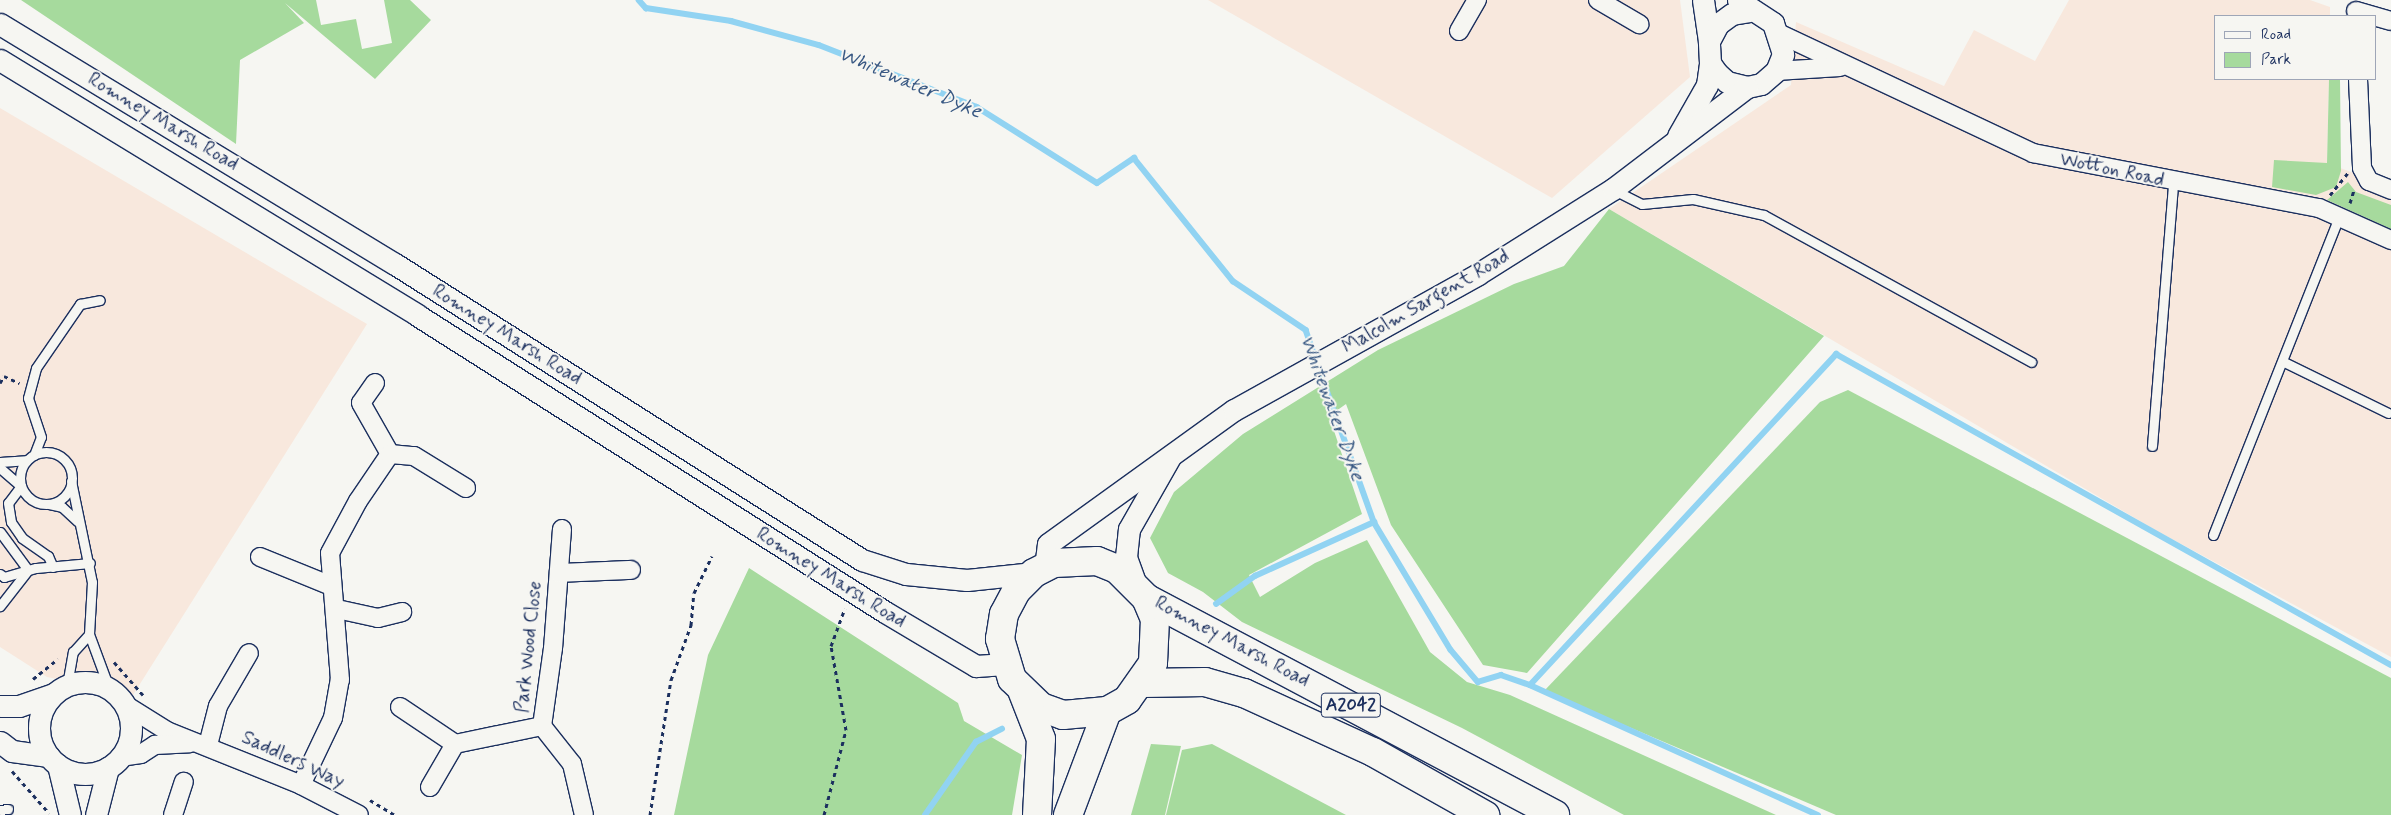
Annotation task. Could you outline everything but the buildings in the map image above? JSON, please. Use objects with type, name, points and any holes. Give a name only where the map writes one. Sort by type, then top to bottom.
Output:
[{"type":"main road","points":[[1023,693],[1062,715],[1107,711],[1143,684],[1157,641],[1140,590],[1097,561],[1076,559],[1040,570],[1016,591],[1004,614],[1000,639],[1005,664],[1023,693],[1041,739],[1037,815]]},
{"type":"main road","name":"Romney Marsh Road","points":[[1140,590],[1555,815]]},
{"type":"main road","name":"Romney Marsh Road","points":[[1143,684],[1205,682],[1244,693],[1374,752],[1484,815]]},
{"type":"main road","points":[[1068,815],[1107,711]]},
{"type":"street","points":[[1459,31],[1477,0]]},
{"type":"street","points":[[1598,0],[1639,24]]},
{"type":"street","points":[[1702,0],[1709,41],[1710,63],[1727,82],[1747,87]]},
{"type":"street","name":"Wotton Road","points":[[1709,41],[1718,24],[1743,6],[1762,15],[1780,34],[1844,67],[2033,154],[2173,183],[2264,195],[2320,208],[2342,216],[2391,240]]},
{"type":"street","points":[[2356,9],[2374,15]]},
{"type":"street","points":[[2376,16],[2391,21]]},
{"type":"street","name":"Romney Marsh Road","points":[[0,24],[395,264],[862,560],[906,574],[967,580],[1040,570]]},
{"type":"street","points":[[1776,72],[1783,54],[1780,34]]},
{"type":"street","name":"Romney Marsh Road","points":[[0,60],[418,315],[851,591],[976,666],[1005,664]]},
{"type":"street","name":"Malcolm Sargent Road","points":[[1674,143],[1707,85],[1710,63]]},
{"type":"street","name":"Wotton Road","points":[[1747,87],[1761,84],[1776,72],[1844,67]]},
{"type":"street","points":[[2358,80],[2366,175],[2391,190]]},
{"type":"street","name":"Malcolm Sargent Road","points":[[1040,570],[1048,544],[1173,452],[1234,410],[1478,274],[1612,189],[1747,87]]},
{"type":"street","points":[[374,383],[361,403],[390,454]]},
{"type":"street","name":"Malcolm Sargent Road","points":[[1140,590],[1126,557],[1129,530],[1173,452]]},
{"type":"street","points":[[390,454],[414,456],[466,488]]},
{"type":"street","points":[[301,784],[333,718],[340,680],[337,609],[329,585],[330,553],[390,454]]},
{"type":"street","name":"Park Wood Close","points":[[562,529],[542,726],[572,764],[584,815]]},
{"type":"street","points":[[260,557],[329,585]]},
{"type":"street","name":"Park Wood Close","points":[[559,573],[631,570]]},
{"type":"street","points":[[337,609],[378,618],[402,612]]},
{"type":"street","points":[[207,744],[218,706],[249,653]]},
{"type":"street","points":[[0,706],[19,706],[60,689],[88,682],[109,688],[124,704],[131,728],[114,762],[96,815]]},
{"type":"street","points":[[60,689],[39,723],[54,760],[70,815]]},
{"type":"street","name":"Saddlers Way","points":[[124,704],[168,731],[207,744],[301,784],[359,815]]},
{"type":"street","points":[[400,708],[455,744],[430,787]]},
{"type":"street","name":"Park Wood Close","points":[[455,744],[542,726]]},
{"type":"street","points":[[0,742],[12,751],[54,760],[90,774],[114,762]]},
{"type":"street","name":"Saddlers Way","points":[[114,762],[141,754],[155,745],[207,744]]},
{"type":"street","points":[[173,815],[184,782]]},
{"type":"lane","points":[[2152,446],[2173,183]]},
{"type":"lane","points":[[1612,189],[1642,204],[1693,199],[1764,215],[2031,362]]},
{"type":"lane","points":[[2213,535],[2342,216]]},
{"type":"lane","points":[[34,455],[41,445],[29,387],[46,349],[80,304],[100,300]]},
{"type":"lane","points":[[2284,362],[2388,413]]},
{"type":"lane","points":[[39,430],[60,457],[71,481],[90,563],[89,634],[96,662],[109,688]]},
{"type":"lane","points":[[0,462],[26,460],[34,455],[48,452],[60,457]]},
{"type":"lane","points":[[26,460],[21,486],[8,503],[11,522],[22,538],[48,556],[53,567]]},
{"type":"lane","points":[[0,468],[21,486],[31,499],[69,511],[81,528]]},
{"type":"lane","points":[[47,504],[63,497],[71,481]]},
{"type":"lane","points":[[0,532],[28,570]]},
{"type":"lane","points":[[0,574],[4,577],[28,570],[90,563]]},
{"type":"lane","points":[[0,606],[28,570]]},
{"type":"lane","points":[[60,689],[70,661],[89,634]]},
{"type":"path","points":[[2320,208],[2321,198],[2335,190],[2344,174],[2366,175],[2342,216]]},
{"type":"path","points":[[0,383],[4,376],[29,387]]},
{"type":"path","points":[[650,815],[670,680],[691,625],[694,593],[712,556]]},
{"type":"path","points":[[824,815],[846,730],[830,646],[851,591]]},
{"type":"path","points":[[28,683],[54,659],[70,661]]},
{"type":"path","points":[[96,662],[115,662],[146,697]]},
{"type":"path","points":[[6,766],[50,815]]},
{"type":"shaded area","points":[[1208,0],[1680,0],[1690,77],[1552,198]]},
{"type":"shaded area","points":[[2069,0],[2310,0],[2330,7],[2330,15],[2214,15],[2214,80],[2329,80],[2327,163],[2391,187],[2391,657],[2157,531],[1609,209],[1791,85],[1796,22],[1944,86],[1974,30],[2035,61]]},
{"type":"shaded area","points":[[0,108],[367,324],[133,695],[47,677],[0,647]]},
{"type":"green space","points":[[21,0],[316,0],[321,25],[356,19],[362,49],[392,43],[384,0],[410,0],[431,20],[375,79],[285,3],[304,23],[240,60],[236,144]]},
{"type":"green space","points":[[2329,80],[2340,80],[2341,171],[2336,187],[2316,195],[2272,187],[2274,160],[2327,163]]},
{"type":"green space","points":[[2348,182],[2356,192],[2391,205],[2391,229],[2327,200]]},
{"type":"green space","points":[[1609,209],[1824,336],[1527,673],[1483,665],[1391,525],[1346,404],[1329,416],[1362,514],[1249,575],[1260,597],[1315,563],[1367,540],[1430,652],[1467,682],[1510,695],[1776,815],[1624,815],[1462,728],[1242,622],[1203,592],[1168,573],[1150,538],[1174,492],[1243,434],[1378,350],[1514,284],[1564,266]]},
{"type":"green space","points":[[1848,390],[2391,678],[2391,815],[1836,815],[1544,691],[1820,402]]},
{"type":"green space","points":[[749,568],[958,703],[964,721],[1022,755],[1012,815],[674,815],[708,655]]},
{"type":"green space","points":[[1151,744],[1181,746],[1165,815],[1131,815]]},
{"type":"green space","points":[[1212,744],[1346,815],[1166,815],[1182,750]]},
{"type":"waterway","name":"Whitewater Dyke","points":[[639,0],[646,8],[731,21],[819,45],[977,107],[1097,183],[1134,158],[1233,281],[1306,330],[1316,359]]},
{"type":"waterway","points":[[1530,685],[1836,354],[2391,665]]},
{"type":"waterway","points":[[1319,368],[1374,522],[1451,650],[1478,682],[1501,675],[1530,685],[1818,815]]},
{"type":"waterway","points":[[1216,604],[1255,576],[1374,522]]},
{"type":"waterway","points":[[925,815],[976,742],[1002,729]]}]
